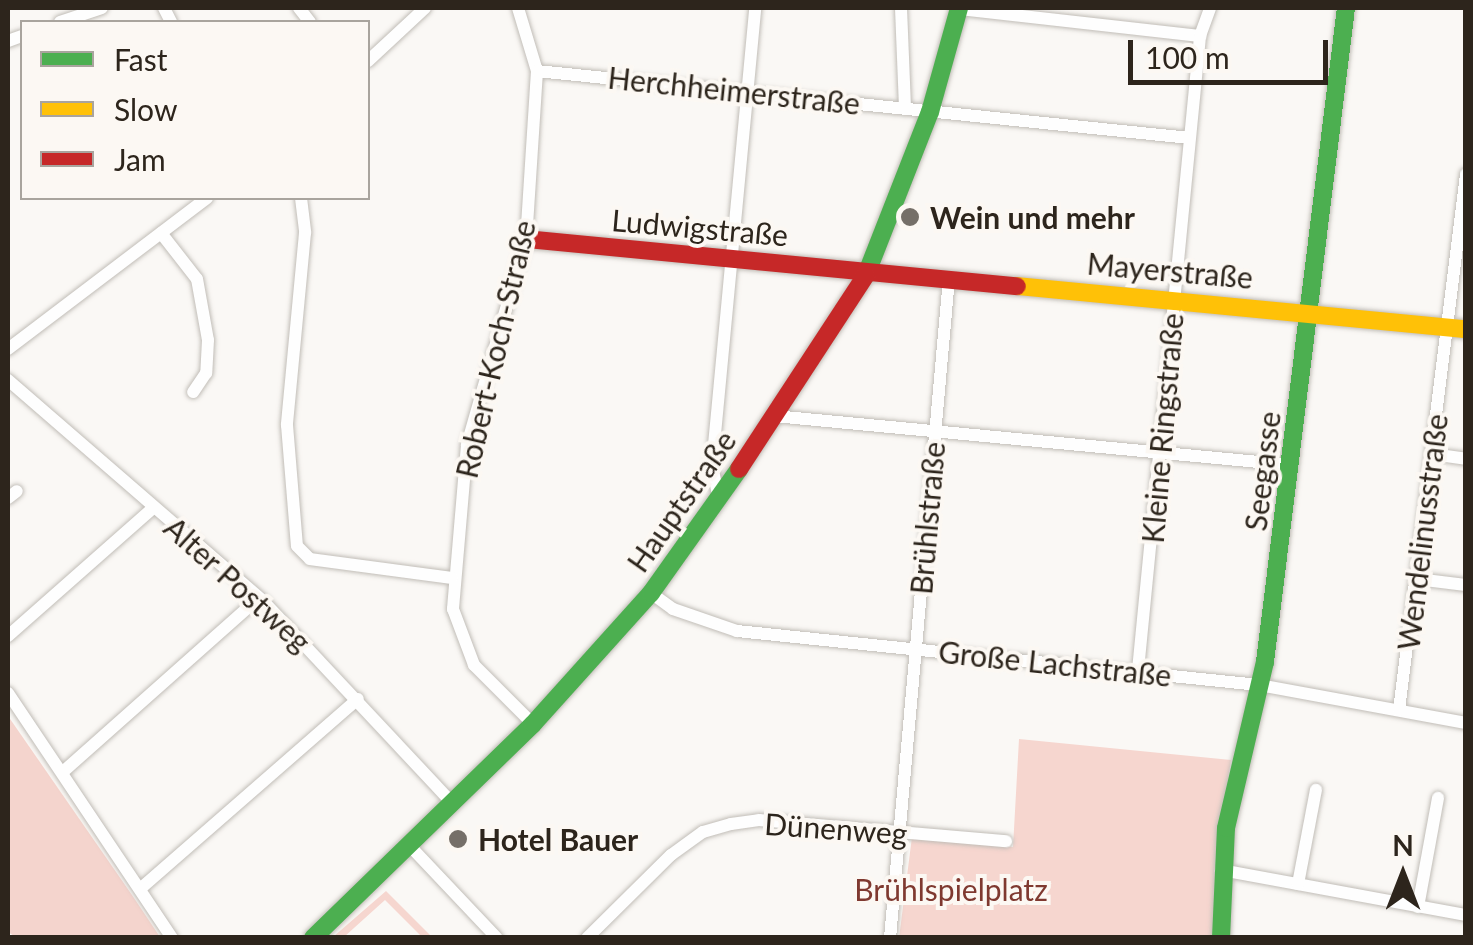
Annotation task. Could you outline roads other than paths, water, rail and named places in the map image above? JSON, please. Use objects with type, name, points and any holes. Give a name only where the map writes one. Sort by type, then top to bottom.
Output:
[{"type":"street","points":[[66,20],[102,8]]},
{"type":"street","points":[[370,59],[426,8]]},
{"type":"street","name":"Robert-Koch-Straße","points":[[518,8],[537,71],[526,239],[467,444],[452,609],[474,665],[533,724]]},
{"type":"street","points":[[720,499],[712,466],[755,8]]},
{"type":"street","points":[[901,8],[905,107]]},
{"type":"street","points":[[959,8],[1200,36]]},
{"type":"street","name":"Hauptstraße","points":[[314,938],[533,724],[651,593],[720,499],[870,270],[930,112],[959,8]]},
{"type":"street","name":"Kleine Ringstraße","points":[[1138,670],[1200,36],[1210,8]]},
{"type":"street","name":"Seegasse","points":[[1222,938],[1221,870],[1259,684],[1346,8]]},
{"type":"street","name":"Herchheimerstraße","points":[[537,71],[1190,138]]},
{"type":"street","name":"Wendelinusstraße","points":[[1399,710],[1432,454],[1457,328],[1466,174]]},
{"type":"street","points":[[8,350],[205,200]]},
{"type":"street","points":[[301,200],[305,233],[287,424],[297,546],[310,559],[452,578]]},
{"type":"street","points":[[161,232],[196,279],[208,340],[206,373],[193,392]]},
{"type":"street","name":"Ludwigstraße","points":[[526,239],[870,270]]},
{"type":"street","name":"Mayerstraße","points":[[870,270],[1310,310],[1457,328]]},
{"type":"street","name":"Brühlstraße","points":[[890,938],[948,278]]},
{"type":"street","name":"Alter Postweg","points":[[8,380],[259,598],[358,698],[453,804]]},
{"type":"street","points":[[774,416],[1290,465]]},
{"type":"street","points":[[1432,454],[1466,458]]},
{"type":"street","points":[[8,636],[153,508]]},
{"type":"street","points":[[1416,579],[1466,586]]},
{"type":"street","name":"Große Lachstraße","points":[[651,593],[673,609],[737,631],[1259,684],[1466,723]]},
{"type":"street","points":[[65,770],[259,598]]},
{"type":"street","points":[[8,693],[65,770],[172,938]]},
{"type":"street","points":[[140,889],[358,698]]},
{"type":"street","points":[[1298,884],[1316,790]]},
{"type":"street","points":[[1418,906],[1438,798]]},
{"type":"street","name":"Dünenweg","points":[[587,938],[667,858],[703,832],[759,820],[1006,841]]},
{"type":"street","points":[[409,845],[497,938]]},
{"type":"street","points":[[1221,870],[1466,915]]},
{"type":"place","name":"Wein und mehr","points":[[910,217]]},
{"type":"place","name":"Hotel Bauer","points":[[458,839]]},
{"type":"park label","name":"Brühlspielplatz","points":[[951,889]]}]
